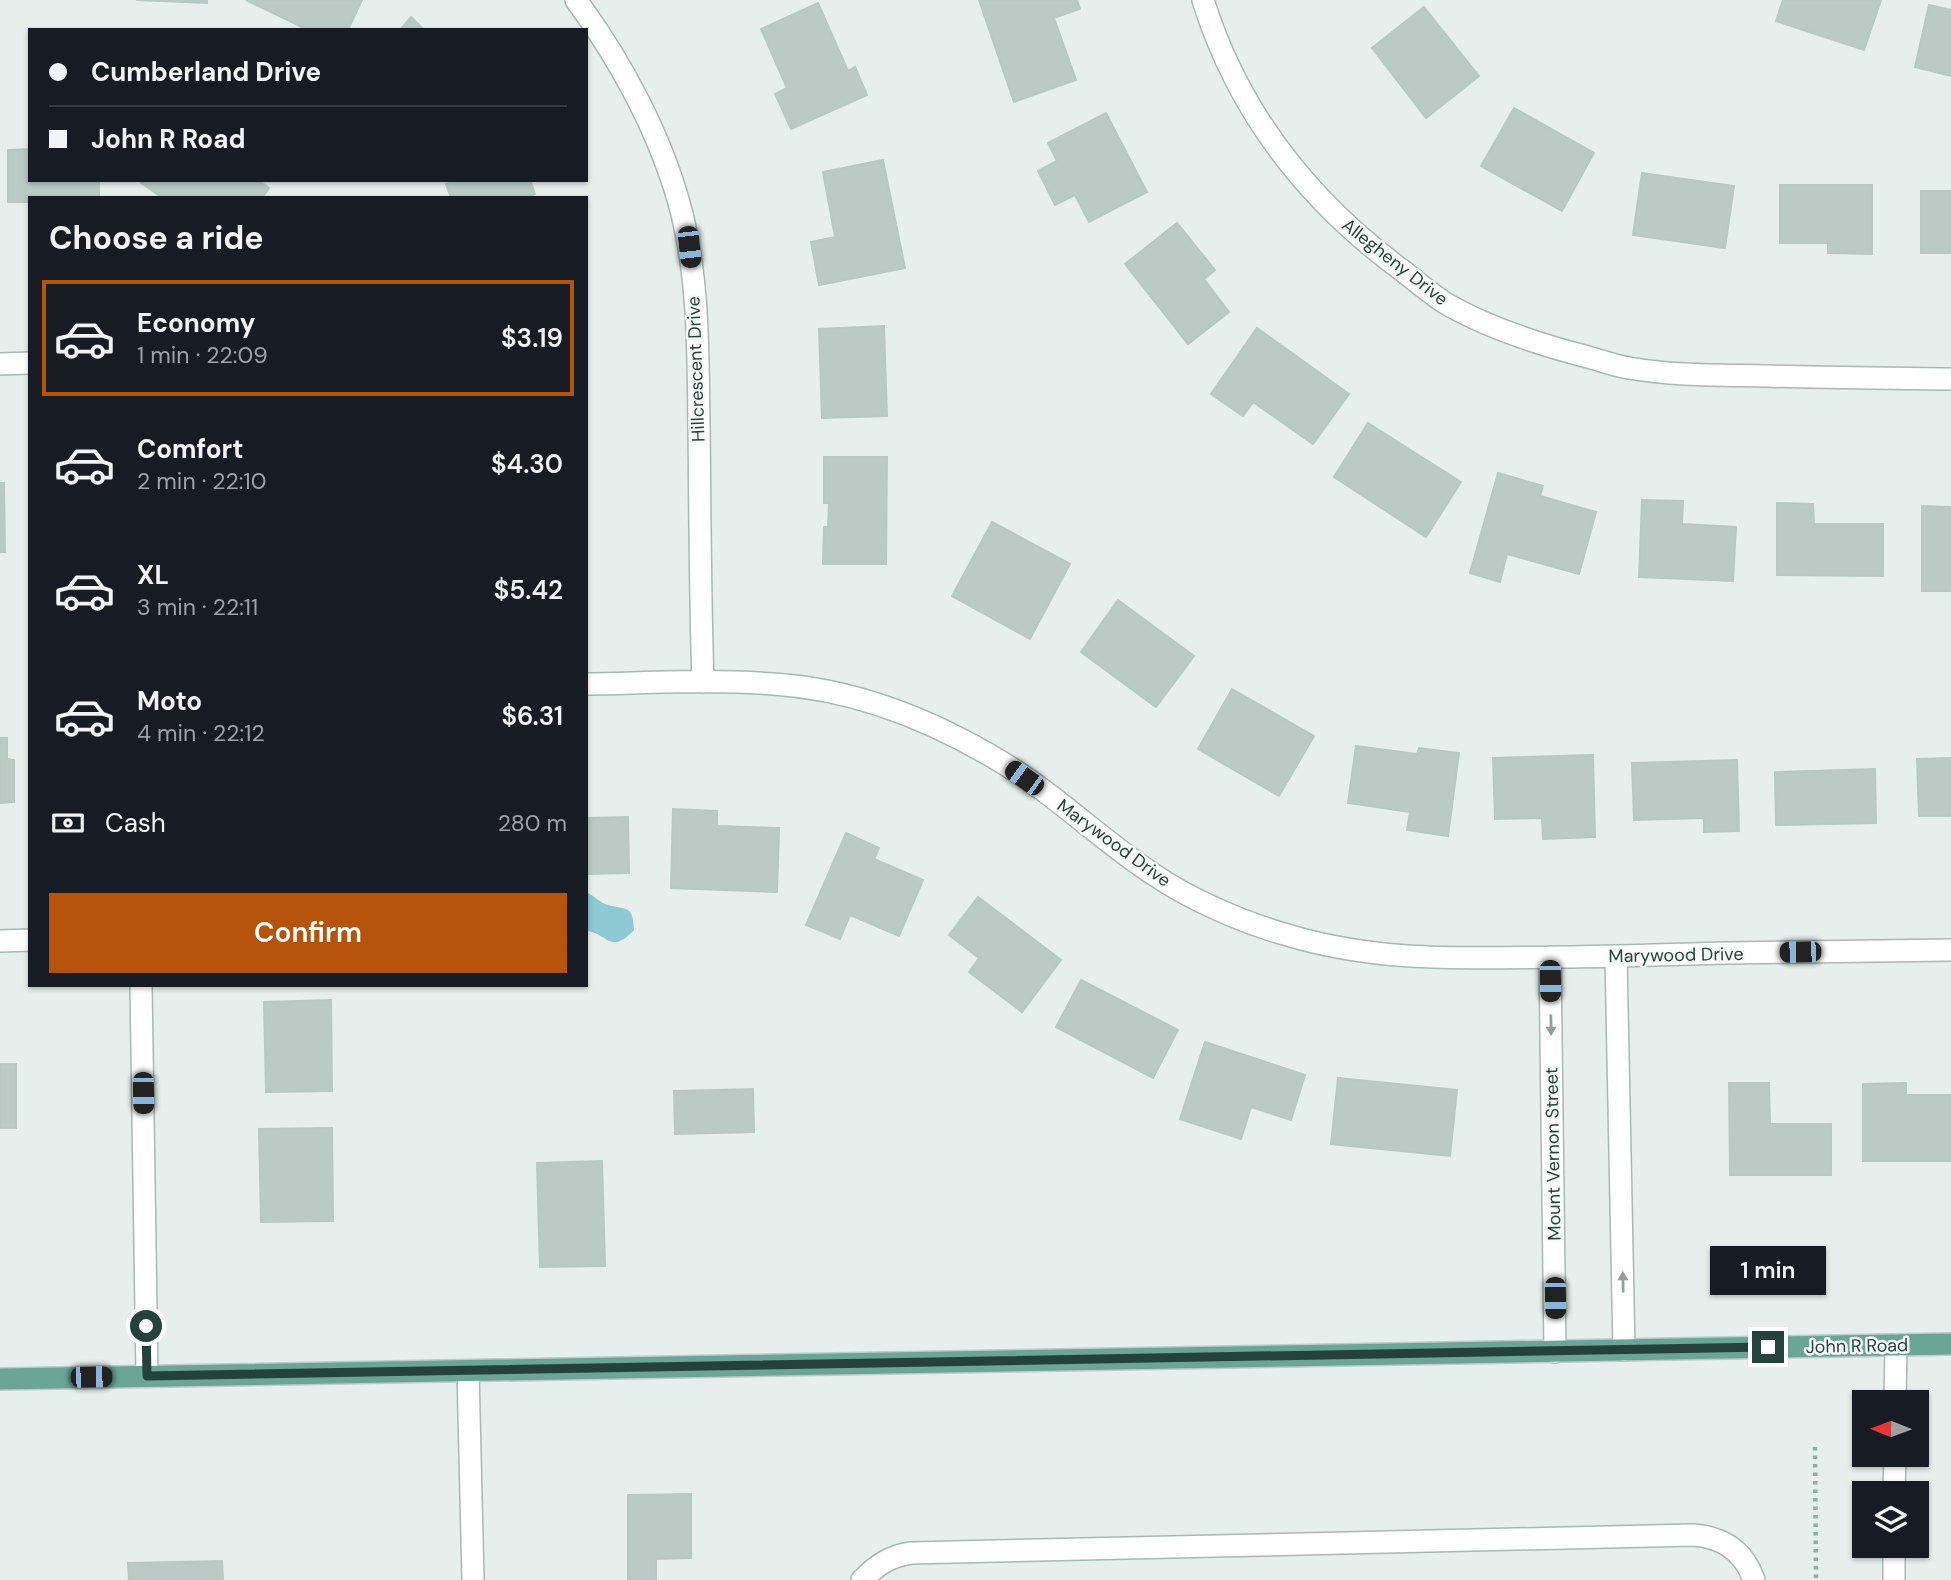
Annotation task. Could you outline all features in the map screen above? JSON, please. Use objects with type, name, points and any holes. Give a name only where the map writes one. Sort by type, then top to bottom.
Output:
[{"type":"main road","name":"John R Road","points":[[0,1379],[1951,1344]]},
{"type":"street","name":"Hillcrescent Drive","points":[[576,0],[613,53],[653,132],[681,212],[689,247],[697,333],[702,681]]},
{"type":"street","name":"Allegheny Drive","points":[[1203,0],[1231,74],[1251,110],[1281,153],[1341,220],[1445,303],[1481,321],[1548,347],[1629,368],[1706,375],[1951,379]]},
{"type":"street","points":[[0,364],[28,363]]},
{"type":"street","name":"Marywood Drive","points":[[588,684],[702,681],[776,684],[824,691],[915,718],[959,738],[1005,765],[1155,876],[1231,914],[1319,945],[1370,953],[1447,959],[1951,950]]},
{"type":"street","points":[[0,940],[28,940]]},
{"type":"street","name":"Mount Vernon Street","points":[[1550,957],[1555,1352]]},
{"type":"street","points":[[1616,957],[1624,1350]]},
{"type":"street","points":[[141,987],[147,1376]]},
{"type":"street","points":[[1895,1390],[1896,1345]]},
{"type":"street","points":[[468,1371],[473,1580]]},
{"type":"street","points":[[862,1580],[884,1562],[911,1553],[1693,1535],[1711,1536],[1725,1543],[1743,1559],[1754,1580]]},
{"type":"street","points":[[1894,1558],[1894,1580]]},
{"type":"path","points":[[1815,1447],[1816,1580]]},
{"type":"water","points":[[588,893],[605,904],[626,909],[632,915],[634,930],[626,938],[614,942],[588,932]]},
{"type":"building","points":[[136,0],[207,0],[207,3]]},
{"type":"building","points":[[246,0],[362,0],[349,28],[304,28]]},
{"type":"building","points":[[979,0],[1077,0],[1080,9],[1054,18],[1076,80],[1014,102]]},
{"type":"building","points":[[1783,0],[1881,0],[1864,50],[1776,21]]},
{"type":"building","points":[[818,3],[848,71],[855,67],[867,95],[791,129],[775,94],[787,88],[761,29]]},
{"type":"building","points":[[1929,5],[1951,10],[1951,76],[1915,67]]},
{"type":"building","points":[[1424,7],[1479,76],[1426,118],[1372,48]]},
{"type":"building","points":[[411,17],[422,28],[402,28]]},
{"type":"building","points":[[1514,108],[1594,153],[1562,211],[1481,166]]},
{"type":"building","points":[[1106,113],[1147,192],[1089,222],[1075,195],[1055,205],[1038,171],[1057,161],[1048,143]]},
{"type":"building","points":[[28,149],[28,182],[99,182],[99,196],[28,196],[28,202],[8,202],[8,150]]},
{"type":"building","points":[[883,160],[905,268],[819,285],[811,242],[835,237],[823,172]]},
{"type":"building","points":[[1642,173],[1734,186],[1725,248],[1633,235]]},
{"type":"building","points":[[261,182],[269,188],[263,196],[160,196],[141,183]]},
{"type":"building","points":[[531,182],[535,194],[450,196],[446,184]]},
{"type":"building","points":[[1780,185],[1872,185],[1872,254],[1828,253],[1828,243],[1780,243]]},
{"type":"building","points":[[1921,191],[1951,191],[1951,253],[1921,253]]},
{"type":"building","points":[[1177,223],[1215,270],[1204,279],[1229,312],[1188,344],[1125,264]]},
{"type":"building","points":[[884,326],[887,416],[822,418],[819,329]]},
{"type":"building","points":[[1257,328],[1349,394],[1313,444],[1253,402],[1243,416],[1211,394]]},
{"type":"building","points":[[1368,423],[1461,482],[1426,537],[1334,477]]},
{"type":"building","points":[[824,457],[887,457],[886,564],[823,564],[824,527],[828,527],[829,503],[824,503]]},
{"type":"building","points":[[1498,473],[1543,486],[1540,496],[1596,512],[1579,574],[1507,554],[1500,582],[1470,573]]},
{"type":"building","points":[[0,483],[4,483],[5,552],[0,552]]},
{"type":"building","points":[[1642,500],[1683,501],[1682,524],[1736,527],[1733,581],[1639,577]]},
{"type":"building","points":[[1777,503],[1813,504],[1814,524],[1883,524],[1883,576],[1777,575]]},
{"type":"building","points":[[1922,506],[1951,507],[1951,591],[1922,591]]},
{"type":"building","points":[[992,522],[1070,564],[1030,639],[952,596]]},
{"type":"building","points":[[1118,600],[1194,656],[1156,707],[1081,652]]},
{"type":"building","points":[[1232,689],[1314,736],[1279,796],[1198,749]]},
{"type":"building","points":[[0,738],[7,738],[7,759],[14,760],[14,802],[0,803]]},
{"type":"building","points":[[1356,746],[1417,754],[1419,748],[1459,753],[1448,836],[1407,830],[1410,812],[1348,803]]},
{"type":"building","points":[[1593,755],[1595,837],[1543,839],[1542,818],[1495,819],[1493,758]]},
{"type":"building","points":[[1951,758],[1951,816],[1919,816],[1917,759]]},
{"type":"building","points":[[1737,760],[1739,831],[1704,832],[1704,818],[1634,820],[1632,763]]},
{"type":"building","points":[[1875,769],[1876,823],[1776,825],[1775,772]]},
{"type":"building","points":[[673,809],[717,811],[717,826],[779,828],[777,892],[671,888]]},
{"type":"building","points":[[628,817],[629,873],[588,874],[588,818]]},
{"type":"building","points":[[846,833],[879,848],[874,859],[923,880],[899,936],[850,915],[840,939],[806,925]]},
{"type":"building","points":[[978,897],[1061,960],[1022,1012],[969,972],[979,958],[949,935]]},
{"type":"building","points":[[1081,980],[1178,1030],[1153,1078],[1056,1027]]},
{"type":"building","points":[[331,1000],[332,1091],[266,1092],[264,1002]]},
{"type":"building","points":[[1205,1042],[1305,1075],[1291,1120],[1251,1107],[1241,1139],[1180,1119]]},
{"type":"building","points":[[0,1064],[16,1064],[16,1128],[0,1128]]},
{"type":"building","points":[[1338,1078],[1457,1090],[1450,1156],[1331,1144]]},
{"type":"building","points":[[1729,1083],[1769,1083],[1770,1124],[1831,1124],[1831,1175],[1730,1175]]},
{"type":"building","points":[[1906,1083],[1906,1095],[1951,1095],[1951,1161],[1863,1161],[1863,1084]]},
{"type":"building","points":[[753,1089],[754,1132],[675,1134],[674,1091]]},
{"type":"building","points":[[332,1128],[333,1221],[261,1222],[259,1129]]},
{"type":"building","points":[[602,1161],[605,1266],[540,1267],[537,1163]]},
{"type":"building","points":[[691,1494],[691,1558],[656,1559],[656,1580],[628,1580],[628,1495]]},
{"type":"building","points":[[222,1561],[223,1580],[129,1580],[128,1563]]},
{"type":"route","points":[[146,1326],[147,1376],[1768,1347]]}]
